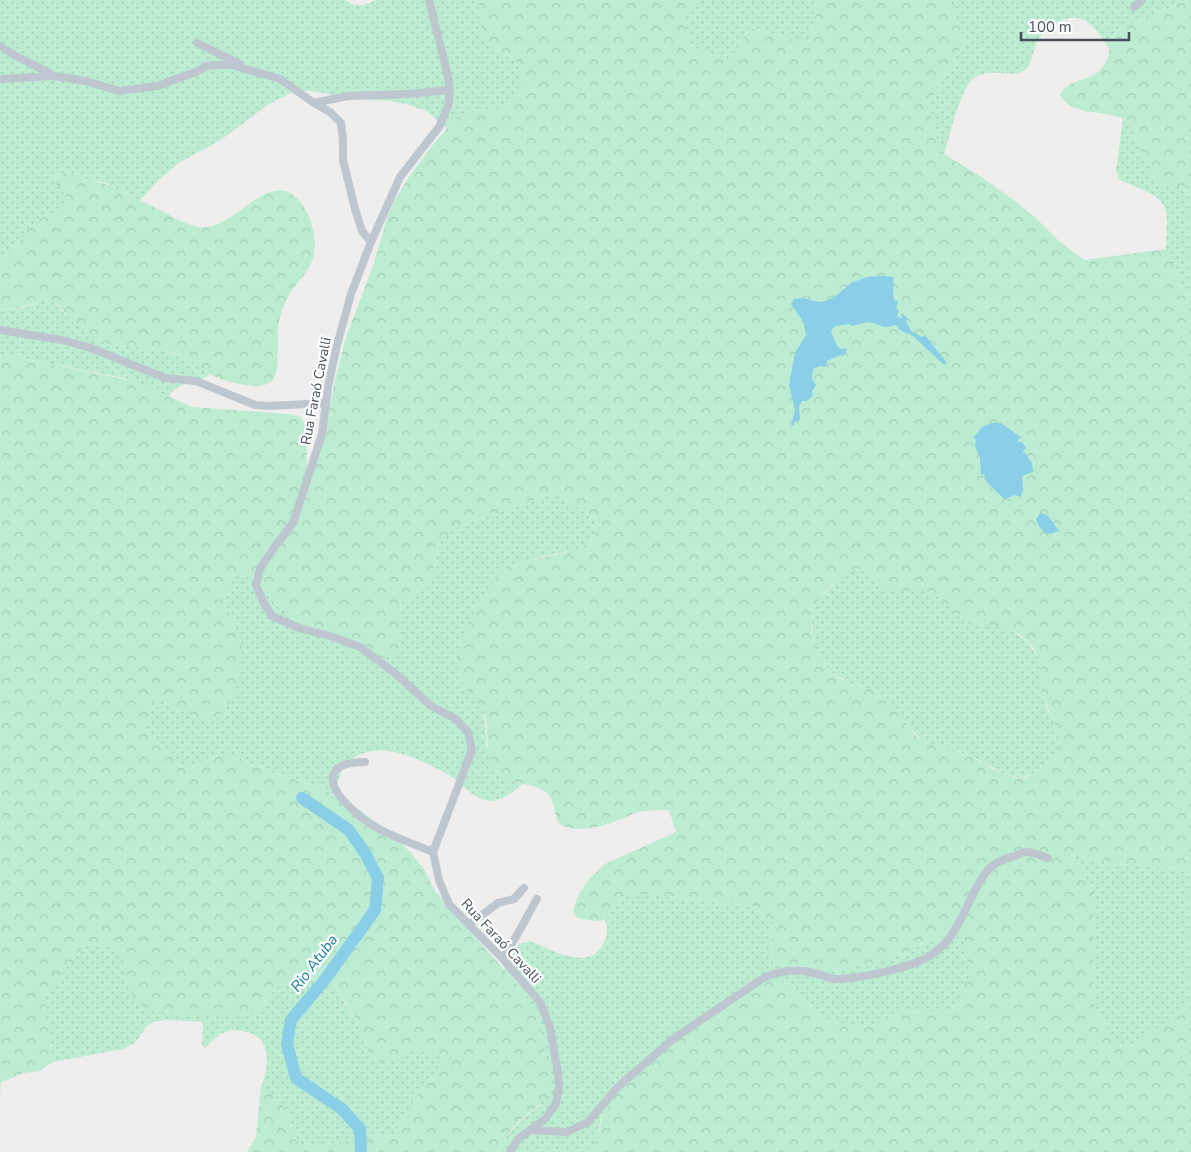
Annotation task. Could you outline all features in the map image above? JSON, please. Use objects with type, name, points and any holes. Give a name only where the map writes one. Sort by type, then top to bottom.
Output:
[{"type":"street","points":[[424,0],[430,4]]},
{"type":"street","points":[[1134,7],[1142,0]]},
{"type":"street","name":"Rua Faraó Cavalli","points":[[430,4],[448,76],[450,90],[448,106],[439,128],[400,176],[371,242],[351,294],[337,345],[322,434],[293,523],[272,549],[260,569],[256,585],[263,602],[272,616],[299,628],[330,636],[360,647],[396,674],[431,706],[456,719],[468,732],[472,750],[433,852],[439,880],[449,904],[502,958],[540,1002],[550,1027],[559,1086],[556,1104],[545,1119],[518,1139],[510,1152]]},
{"type":"street","points":[[197,43],[250,70]]},
{"type":"street","points":[[0,46],[54,76]]},
{"type":"street","points":[[0,79],[54,76],[86,81],[119,91],[157,86],[207,66],[232,65],[280,78],[314,103],[330,112],[341,123],[343,160],[355,209],[362,232],[371,242]]},
{"type":"street","points":[[314,103],[348,96],[408,94],[450,90]]},
{"type":"street","points":[[0,330],[70,342],[91,348],[165,378],[196,381],[255,405],[277,406],[326,403]]},
{"type":"street","points":[[366,762],[356,762],[336,769],[332,780],[336,791],[350,808],[370,824],[433,852]]},
{"type":"street","points":[[530,1130],[567,1132],[588,1122],[618,1087],[673,1039],[765,977],[776,973],[796,971],[813,972],[834,979],[849,978],[893,970],[928,957],[942,946],[962,919],[976,888],[989,868],[1006,858],[1026,852],[1048,858]]},
{"type":"street","points":[[469,925],[498,902],[514,899],[524,888]]},
{"type":"street","points":[[502,958],[537,899]]},
{"type":"green space","points":[[0,0],[345,0],[360,5],[376,0],[478,0],[482,34],[487,44],[520,64],[523,90],[510,106],[477,111],[452,122],[446,128],[426,111],[406,104],[356,99],[311,91],[291,93],[269,104],[221,140],[180,162],[140,200],[103,182],[58,173],[52,179],[65,195],[66,203],[60,210],[30,226],[14,250],[0,262]]},
{"type":"green space","points":[[478,0],[700,0],[692,4],[681,16],[694,50],[728,59],[739,46],[746,33],[752,29],[809,43],[819,0],[950,0],[964,43],[929,103],[939,151],[1011,198],[1035,217],[1058,240],[1084,260],[1166,249],[1183,291],[1191,295],[1191,870],[1118,864],[1071,855],[1084,873],[1092,892],[1094,1004],[1114,1045],[1137,1045],[1180,1011],[1191,1005],[1191,1152],[592,1152],[604,1111],[617,1088],[735,994],[766,979],[774,979],[787,984],[824,1021],[868,1027],[904,1011],[951,1013],[969,976],[964,932],[924,943],[900,955],[877,963],[829,970],[777,965],[770,960],[773,922],[753,906],[630,893],[624,897],[605,920],[596,921],[577,918],[573,911],[579,894],[591,877],[605,864],[676,832],[669,810],[650,810],[637,813],[608,824],[587,829],[561,825],[547,793],[542,789],[504,777],[494,766],[490,759],[484,712],[462,682],[458,669],[458,654],[463,634],[481,598],[500,575],[516,564],[582,547],[593,537],[597,518],[552,493],[460,525],[439,543],[432,577],[426,585],[402,602],[400,644],[392,655],[384,658],[363,655],[352,651],[306,628],[288,616],[252,577],[234,576],[224,600],[240,637],[242,651],[240,671],[230,702],[219,717],[210,722],[156,699],[145,729],[172,753],[183,768],[202,763],[217,755],[225,754],[237,757],[273,773],[320,787],[360,810],[397,839],[412,854],[424,869],[435,891],[528,997],[537,1012],[550,1075],[548,1091],[541,1103],[512,1129],[498,1152],[247,1152],[256,1137],[261,1087],[280,1101],[288,1113],[293,1135],[298,1143],[321,1145],[394,1135],[419,1093],[438,1070],[443,1055],[416,1049],[389,1063],[382,1063],[376,1060],[367,1048],[353,1015],[331,980],[290,976],[276,988],[259,1008],[252,1013],[243,1015],[176,1014],[147,1008],[139,1004],[132,994],[117,948],[86,944],[44,995],[53,1062],[40,1071],[24,1073],[1,1082],[0,1096],[0,354],[134,381],[192,407],[289,414],[301,417],[306,428],[307,475],[330,405],[346,337],[373,266],[393,204],[408,178],[452,122],[463,115],[477,111],[509,106],[523,90],[520,64],[487,44],[482,34]],"holes":[[[856,568],[869,574],[882,586],[892,590],[916,590],[934,594],[959,617],[969,623],[1004,627],[1019,634],[1028,642],[1038,655],[1044,698],[1059,734],[1059,748],[1054,757],[1035,772],[1023,778],[1002,773],[957,751],[924,742],[914,733],[893,704],[882,694],[839,678],[827,669],[818,653],[813,635],[812,617],[814,609],[821,597],[838,579]]]},
{"type":"green space","points":[[700,0],[819,0],[809,43],[752,29],[746,33],[739,46],[728,59],[694,50],[681,16],[692,4]]},
{"type":"green space","points":[[950,0],[1175,0],[1175,6],[1122,27],[1113,36],[1110,49],[1088,22],[1074,18],[1056,23],[1045,31],[1039,39],[1025,70],[1013,74],[985,74],[970,82],[958,107],[944,154],[939,151],[929,103],[964,43]]},
{"type":"green space","points":[[1175,0],[1191,0],[1191,185],[1180,187],[1164,185],[1151,172],[1128,121],[1111,115],[1074,108],[1064,101],[1060,95],[1069,85],[1092,76],[1102,68],[1106,63],[1113,36],[1122,27],[1175,6]]},
{"type":"green space","points":[[1123,119],[1128,121],[1153,175],[1161,183],[1191,185],[1191,295],[1183,291],[1166,249],[1167,216],[1165,208],[1160,200],[1152,194],[1120,180],[1116,171]]},
{"type":"green space","points":[[58,173],[98,181],[133,196],[183,222],[199,227],[213,226],[269,193],[282,190],[294,196],[306,211],[311,222],[315,240],[314,252],[309,268],[290,293],[282,312],[278,333],[276,373],[272,381],[261,386],[235,383],[215,377],[188,359],[175,354],[144,347],[108,343],[80,328],[52,302],[41,302],[14,309],[0,309],[0,262],[14,250],[30,226],[60,210],[66,203],[65,195],[52,179]]},
{"type":"green space","points":[[43,301],[53,302],[74,323],[103,342],[157,349],[185,357],[203,368],[210,375],[182,385],[168,397],[134,381],[123,378],[0,354],[0,309],[17,309]]},
{"type":"green space","points":[[552,493],[597,518],[595,532],[589,543],[575,550],[519,563],[481,600],[460,642],[466,689],[479,703],[484,712],[487,747],[497,772],[513,782],[522,784],[512,793],[496,800],[486,800],[469,792],[450,776],[425,763],[397,753],[382,751],[369,752],[356,757],[345,766],[335,795],[320,787],[273,773],[237,757],[217,755],[202,763],[183,768],[172,753],[145,729],[156,699],[202,720],[227,706],[240,671],[241,643],[224,600],[234,576],[252,577],[294,621],[400,646],[402,602],[426,585],[432,577],[439,543],[460,525]]},
{"type":"green space","points":[[856,568],[866,570],[875,579],[896,590],[926,590],[936,595],[974,625],[998,625],[1009,628],[1027,642],[1039,657],[1046,707],[1056,725],[1060,739],[1060,747],[1055,757],[1032,774],[1022,778],[1006,775],[977,759],[953,749],[924,743],[904,721],[898,711],[832,673],[821,661],[814,644],[813,610],[819,599],[847,571]]},
{"type":"green space","points":[[1071,855],[1118,864],[1191,870],[1191,1005],[1180,1011],[1137,1045],[1114,1045],[1094,1004],[1092,892]]},
{"type":"green space","points":[[630,893],[753,906],[773,922],[770,960],[777,965],[802,967],[900,955],[924,943],[965,932],[970,976],[951,1013],[904,1011],[868,1027],[824,1021],[797,992],[602,1114],[596,1143],[592,1152],[498,1152],[516,1126],[540,1106],[545,1054],[528,997],[504,969],[519,944],[530,941],[557,953],[578,958],[595,954],[602,946],[606,936],[607,927],[605,920],[624,897]]},
{"type":"green space","points":[[86,944],[117,948],[133,995],[146,1008],[165,1012],[216,1016],[265,1003],[276,988],[290,976],[331,981],[357,1022],[370,1052],[377,1060],[404,1054],[416,1049],[443,1055],[438,1070],[419,1093],[394,1135],[321,1145],[304,1145],[298,1143],[293,1135],[288,1113],[280,1101],[261,1087],[266,1071],[267,1054],[261,1040],[255,1035],[246,1032],[235,1030],[220,1034],[205,1048],[202,1045],[203,1022],[167,1020],[153,1022],[146,1027],[136,1042],[123,1049],[53,1062],[43,995]]},
{"type":"water","points":[[867,277],[893,277],[893,295],[895,301],[898,301],[896,309],[899,310],[897,316],[902,319],[902,313],[907,318],[906,321],[911,331],[922,337],[925,335],[946,364],[943,364],[913,336],[900,330],[896,325],[885,327],[869,322],[852,326],[850,324],[835,326],[831,331],[840,349],[847,348],[844,356],[840,355],[827,361],[827,366],[825,367],[820,366],[813,369],[812,379],[816,385],[812,392],[813,395],[807,401],[802,401],[799,406],[800,420],[794,422],[794,425],[791,426],[795,410],[789,385],[795,353],[806,335],[804,323],[791,304],[794,299],[802,298],[819,302],[829,300],[851,283]]},
{"type":"water","points":[[992,423],[1001,423],[1022,438],[1018,439],[1018,442],[1023,443],[1026,448],[1023,451],[1024,454],[1026,453],[1032,463],[1033,472],[1022,476],[1023,489],[1021,497],[1015,495],[1004,499],[986,481],[984,474],[981,474],[980,458],[975,446],[976,439],[973,438],[982,427]]},
{"type":"water","points":[[1042,513],[1048,516],[1060,532],[1057,531],[1050,534],[1042,530],[1036,520]]},
{"type":"waterway","name":"Rio Atuba","points":[[302,798],[349,830],[365,853],[378,878],[375,910],[326,978],[291,1020],[287,1044],[296,1078],[342,1109],[360,1129],[361,1152]]}]
